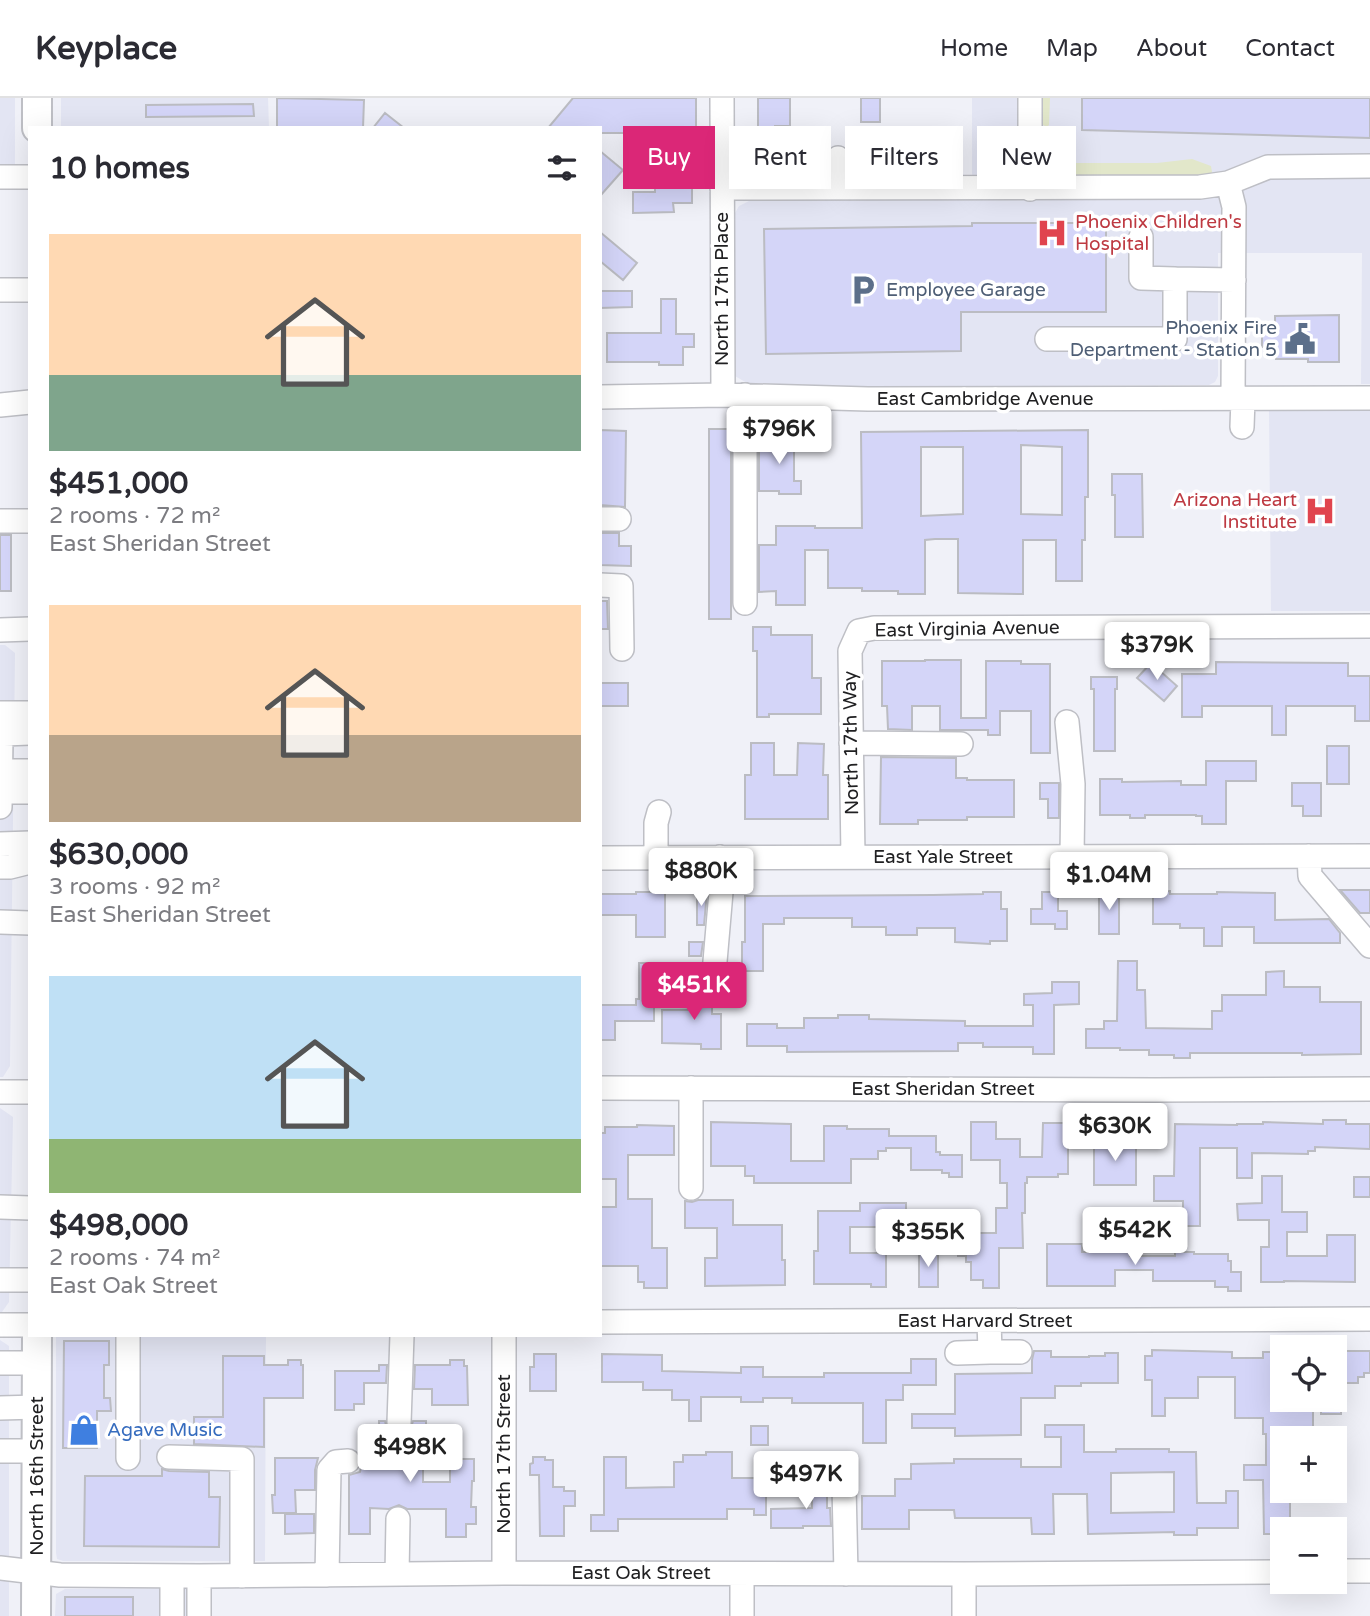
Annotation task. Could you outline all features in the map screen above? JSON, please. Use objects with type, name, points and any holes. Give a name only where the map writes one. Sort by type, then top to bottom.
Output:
[{"type":"main road","points":[[37,98],[37,126]]},
{"type":"main road","name":"North 16th Street","points":[[36,1616],[37,1349]]},
{"type":"street","name":"North 17th Place","points":[[722,98],[722,188],[745,603]]},
{"type":"street","points":[[1030,98],[1030,126]]},
{"type":"street","points":[[838,158],[838,188]]},
{"type":"street","points":[[1076,188],[1200,187],[1228,183],[1268,167],[1370,166]]},
{"type":"street","points":[[0,177],[28,177]]},
{"type":"street","points":[[1228,183],[1234,207],[1238,399],[1242,427]]},
{"type":"street","points":[[722,188],[977,187]]},
{"type":"street","points":[[1141,236],[1141,278],[1234,280]]},
{"type":"street","points":[[1047,339],[1175,339],[1175,279]]},
{"type":"street","points":[[0,290],[28,290]]},
{"type":"street","name":"East Cambridge Avenue","points":[[602,397],[734,395],[868,399],[1370,398]]},
{"type":"street","points":[[0,405],[28,402]]},
{"type":"street","points":[[0,521],[28,521]]},
{"type":"street","points":[[602,585],[621,586],[622,649]]},
{"type":"street","name":"East Virginia Avenue","points":[[859,631],[874,628],[1370,626]]},
{"type":"street","points":[[0,630],[28,629]]},
{"type":"street","name":"North 17th Way","points":[[853,857],[850,651],[859,631]]},
{"type":"street","points":[[0,713],[28,713]]},
{"type":"street","points":[[1067,722],[1073,784],[1072,856]]},
{"type":"street","points":[[0,807],[1,738],[4,734],[28,733]]},
{"type":"street","points":[[851,743],[961,744]]},
{"type":"street","points":[[1,771],[28,771]]},
{"type":"street","points":[[0,792],[28,792]]},
{"type":"street","points":[[656,857],[656,823],[659,812]]},
{"type":"street","points":[[0,844],[28,843]]},
{"type":"street","points":[[1309,856],[1310,876],[1370,946]]},
{"type":"street","name":"East Yale Street","points":[[602,858],[1370,856]]},
{"type":"street","points":[[714,973],[721,892],[720,857]]},
{"type":"street","points":[[0,867],[28,862]]},
{"type":"street","points":[[0,922],[28,923]]},
{"type":"street","name":"East Sheridan Street","points":[[602,1088],[1370,1089]]},
{"type":"street","points":[[691,1088],[691,1188]]},
{"type":"street","points":[[0,1092],[28,1092]]},
{"type":"street","points":[[0,1207],[28,1208]]},
{"type":"street","points":[[0,1280],[28,1280]]},
{"type":"street","name":"East Harvard Street","points":[[602,1322],[1370,1319]]},
{"type":"street","points":[[989,1321],[990,1352]]},
{"type":"street","points":[[0,1325],[28,1325]]},
{"type":"street","points":[[128,1337],[128,1458]]},
{"type":"street","points":[[399,1423],[402,1337]]},
{"type":"street","name":"North 17th Street","points":[[504,1337],[504,1573]]},
{"type":"street","points":[[0,1363],[37,1349]]},
{"type":"street","points":[[957,1353],[1020,1352]]},
{"type":"street","points":[[0,1408],[37,1408]]},
{"type":"street","points":[[0,1451],[37,1451]]},
{"type":"street","points":[[169,1457],[242,1458],[242,1576]]},
{"type":"street","points":[[327,1575],[329,1470],[336,1462],[348,1461]]},
{"type":"street","points":[[844,1486],[846,1574]]},
{"type":"street","points":[[397,1574],[398,1519]]},
{"type":"street","name":"East Oak Street","points":[[0,1568],[61,1575],[172,1576],[1270,1572]]},
{"type":"street","points":[[1347,1572],[1370,1571]]},
{"type":"street","points":[[742,1616],[743,1574]]},
{"type":"street","points":[[964,1574],[964,1616]]},
{"type":"street","points":[[172,1576],[172,1616]]},
{"type":"street","points":[[199,1576],[199,1616]]},
{"type":"shaded area","points":[[0,98],[15,98],[15,166],[0,166]]},
{"type":"shaded area","points":[[61,98],[268,98],[269,126],[61,126]]},
{"type":"shaded area","name":"Phoenix Children's Hospital","points":[[972,98],[1370,98],[1370,384],[1361,384],[1362,253],[1218,253],[1218,376],[1215,382],[1209,385],[874,387],[747,383],[735,376],[735,213],[739,206],[749,201],[972,199]]},
{"type":"shaded area","name":"Arizona Heart Institute","points":[[1269,411],[1370,411],[1370,611],[1271,611]]},
{"type":"shaded area","points":[[0,645],[5,645],[15,653],[10,1066],[3,1077],[0,1077]]},
{"type":"shaded area","points":[[0,1108],[13,1117],[9,1302],[2,1312],[0,1312]]},
{"type":"shaded area","points":[[56,1337],[266,1337],[265,1561],[63,1561],[57,1559]]},
{"type":"shaded area","points":[[0,1340],[9,1346],[9,1616],[0,1616]]},
{"type":"shaded area","points":[[198,1588],[198,1616],[55,1616],[56,1594],[65,1589]]},
{"type":"green space","points":[[1038,98],[1050,98],[1049,125],[1041,124]]},
{"type":"green space","points":[[1192,159],[1211,166],[1212,172],[1210,176],[1076,177],[1076,163],[1157,163]]},
{"type":"building","points":[[277,98],[364,100],[363,126],[277,126]]},
{"type":"building","points":[[573,98],[696,98],[696,126],[623,126],[623,133],[602,133],[602,126],[550,126]]},
{"type":"building","points":[[758,98],[790,98],[790,126],[758,126]]},
{"type":"building","points":[[861,98],[880,98],[880,122],[861,122]]},
{"type":"building","points":[[1082,98],[1370,98],[1370,138],[1082,130]]},
{"type":"building","points":[[253,104],[254,116],[146,117],[146,105]]},
{"type":"building","points":[[385,113],[401,126],[375,126]]},
{"type":"building","points":[[602,153],[623,170],[602,194]]},
{"type":"building","points":[[655,189],[692,189],[692,203],[673,203],[674,212],[633,213],[633,192],[655,192]]},
{"type":"building","name":"Employee Garage","points":[[972,223],[1106,223],[1106,312],[961,312],[961,351],[766,354],[764,229],[972,226]]},
{"type":"building","points":[[602,234],[637,263],[623,280],[602,263]]},
{"type":"building","points":[[602,291],[632,291],[632,307],[602,308]]},
{"type":"building","points":[[661,299],[676,299],[676,334],[694,334],[694,347],[683,347],[683,365],[607,362],[607,333],[661,333]]},
{"type":"building","name":"Phoenix Fire Department - Station 5","points":[[1339,315],[1339,362],[1276,359],[1276,346],[1262,347],[1262,330],[1275,330],[1275,316]]},
{"type":"building","points":[[709,429],[731,429],[731,619],[709,619]]},
{"type":"building","points":[[602,430],[626,431],[625,507],[602,505]]},
{"type":"building","points":[[1088,430],[1088,497],[1085,497],[1082,581],[1056,581],[1056,540],[1023,540],[1023,594],[958,593],[958,539],[935,539],[925,540],[925,594],[828,588],[828,550],[805,550],[805,605],[776,605],[776,591],[759,592],[759,545],[776,545],[776,526],[862,528],[861,432]],"holes":[[[1021,445],[1062,447],[1062,515],[1021,514]],[[921,447],[963,447],[963,514],[921,516]]]},
{"type":"building","points":[[780,434],[801,434],[801,446],[794,446],[794,481],[801,481],[801,494],[759,491],[759,445],[780,445]]},
{"type":"building","points":[[1112,474],[1142,474],[1143,537],[1115,537]]},
{"type":"building","points":[[602,533],[619,533],[619,546],[631,546],[631,566],[602,565]]},
{"type":"building","points":[[0,535],[11,535],[11,591],[0,591]]},
{"type":"building","points":[[602,601],[607,601],[608,629],[602,629]]},
{"type":"building","points":[[753,627],[771,627],[771,635],[812,635],[812,678],[821,678],[821,714],[769,714],[769,717],[757,717],[757,651],[753,651]]},
{"type":"building","points":[[961,660],[961,718],[986,718],[986,661],[1050,664],[1050,753],[1031,753],[1031,711],[1000,711],[1000,735],[988,735],[988,730],[940,730],[940,706],[912,706],[912,730],[888,729],[887,706],[882,706],[882,661]]},
{"type":"building","points":[[1216,662],[1348,663],[1348,676],[1370,676],[1370,721],[1355,721],[1355,706],[1286,706],[1286,735],[1272,735],[1272,706],[1202,706],[1202,717],[1182,717],[1182,674],[1216,674]]},
{"type":"building","points":[[1151,663],[1177,686],[1164,701],[1137,678]]},
{"type":"building","points":[[1091,677],[1117,677],[1115,751],[1094,751],[1094,689],[1091,689]]},
{"type":"building","points":[[602,683],[628,683],[628,706],[602,706]]},
{"type":"building","points":[[751,743],[774,743],[774,775],[797,775],[798,743],[824,744],[823,775],[828,775],[828,819],[745,819],[745,775],[751,775]]},
{"type":"building","points":[[1327,746],[1349,746],[1349,784],[1327,784]]},
{"type":"building","points":[[881,757],[956,758],[956,778],[1014,780],[1014,817],[967,817],[967,820],[918,820],[918,824],[880,824]]},
{"type":"building","points":[[1206,761],[1256,761],[1256,781],[1226,781],[1226,824],[1202,824],[1202,816],[1196,815],[1145,815],[1145,818],[1130,818],[1130,815],[1100,815],[1100,779],[1122,779],[1122,782],[1181,781],[1181,785],[1206,785]]},
{"type":"building","points":[[1040,783],[1059,783],[1059,818],[1048,818],[1048,799],[1040,799]]},
{"type":"building","points":[[1292,783],[1321,783],[1321,816],[1303,816],[1303,806],[1292,806]]},
{"type":"building","points":[[1340,890],[1370,890],[1370,913],[1360,913]]},
{"type":"building","points":[[1099,891],[1119,891],[1119,934],[1099,934]]},
{"type":"building","points":[[1153,891],[1170,891],[1170,894],[1275,893],[1275,920],[1329,919],[1340,933],[1340,943],[1254,943],[1254,927],[1222,927],[1222,946],[1204,946],[1204,928],[1180,928],[1180,924],[1153,924]]},
{"type":"building","points":[[665,892],[665,937],[636,937],[636,915],[602,915],[602,894]]},
{"type":"building","points":[[697,892],[707,892],[704,925],[697,925]]},
{"type":"building","points":[[1001,892],[1001,909],[1007,909],[1007,941],[990,941],[990,944],[955,942],[955,928],[917,928],[917,935],[886,935],[886,927],[852,927],[852,918],[784,918],[784,924],[763,924],[763,971],[742,971],[745,896],[933,895]]},
{"type":"building","points":[[1042,892],[1058,892],[1058,911],[1067,911],[1067,929],[1055,929],[1055,924],[1031,924],[1031,909],[1042,909]]},
{"type":"building","points":[[689,942],[703,942],[701,956],[689,956]]},
{"type":"building","points":[[1118,961],[1137,961],[1137,990],[1145,990],[1146,1028],[1212,1029],[1212,1011],[1222,1011],[1222,995],[1266,995],[1266,972],[1284,971],[1284,987],[1320,987],[1320,1002],[1361,1002],[1361,1054],[1190,1053],[1190,1058],[1174,1058],[1174,1055],[1149,1055],[1149,1050],[1086,1048],[1086,1029],[1104,1029],[1104,1021],[1117,1021]]},
{"type":"building","points":[[639,963],[683,963],[683,985],[654,985],[654,1021],[615,1021],[615,1040],[602,1040],[602,1005],[636,1005],[636,999],[639,999]]},
{"type":"building","points":[[1052,982],[1079,982],[1079,1004],[1054,1005],[1054,1054],[1033,1054],[1033,1047],[983,1047],[983,1043],[958,1043],[958,1051],[787,1052],[787,1046],[747,1046],[747,1024],[777,1024],[777,1028],[804,1028],[804,1018],[838,1018],[838,1015],[869,1015],[869,1019],[965,1021],[965,1026],[1033,1026],[1033,1005],[1024,1005],[1024,994],[1052,993]]},
{"type":"building","points":[[690,987],[712,987],[712,1014],[721,1014],[721,1049],[701,1049],[701,1044],[662,1043],[662,1010],[690,1010]]},
{"type":"building","points":[[1323,1120],[1370,1124],[1370,1149],[1315,1147],[1315,1151],[1308,1151],[1308,1154],[1252,1153],[1252,1178],[1237,1178],[1237,1148],[1200,1148],[1200,1226],[1183,1226],[1183,1201],[1154,1201],[1154,1176],[1174,1176],[1175,1124],[1323,1124]]},
{"type":"building","points":[[711,1122],[791,1124],[791,1161],[824,1161],[824,1126],[889,1129],[889,1136],[936,1136],[936,1152],[940,1152],[940,1155],[962,1155],[962,1177],[949,1177],[949,1173],[942,1173],[942,1170],[911,1170],[911,1148],[886,1148],[886,1151],[878,1151],[878,1159],[851,1159],[851,1183],[754,1183],[754,1176],[745,1176],[745,1166],[711,1166]]},
{"type":"building","points":[[971,1122],[996,1122],[996,1139],[1020,1139],[1020,1157],[1042,1157],[1043,1123],[1068,1123],[1068,1174],[1058,1174],[1058,1177],[1027,1177],[1025,1213],[1022,1213],[1023,1248],[999,1248],[999,1288],[983,1288],[983,1280],[971,1280],[971,1262],[966,1262],[966,1256],[958,1256],[958,1233],[996,1233],[996,1208],[1007,1208],[1007,1183],[1000,1183],[1000,1160],[971,1160]]},
{"type":"building","points":[[674,1126],[674,1155],[628,1155],[628,1199],[652,1199],[652,1248],[667,1248],[667,1288],[644,1288],[644,1282],[638,1282],[638,1266],[602,1266],[602,1207],[616,1207],[616,1179],[602,1179],[602,1133],[605,1133],[605,1127]]},
{"type":"building","points":[[1094,1141],[1136,1141],[1136,1185],[1094,1185]]},
{"type":"building","points":[[1262,1176],[1282,1176],[1282,1212],[1307,1212],[1307,1232],[1287,1232],[1287,1256],[1327,1256],[1327,1235],[1355,1235],[1355,1282],[1261,1282],[1261,1247],[1269,1247],[1269,1220],[1238,1220],[1237,1204],[1262,1203]]},
{"type":"building","points":[[1354,1177],[1370,1177],[1370,1197],[1354,1197]]},
{"type":"building","points":[[733,1200],[733,1225],[782,1225],[785,1285],[705,1286],[705,1258],[717,1258],[717,1228],[685,1228],[685,1201]]},
{"type":"building","points":[[860,1203],[906,1203],[906,1224],[897,1224],[897,1227],[850,1227],[850,1253],[886,1253],[886,1287],[871,1287],[871,1284],[814,1284],[814,1251],[818,1251],[818,1211],[860,1211]]},
{"type":"building","points":[[1047,1244],[1082,1244],[1082,1252],[1130,1252],[1130,1256],[1175,1256],[1175,1252],[1228,1254],[1231,1272],[1241,1272],[1241,1291],[1215,1287],[1215,1281],[1153,1281],[1153,1270],[1115,1270],[1115,1286],[1047,1286]]},
{"type":"building","points":[[919,1252],[938,1252],[938,1287],[919,1287]]},
{"type":"building","points":[[64,1341],[109,1341],[109,1365],[104,1365],[104,1398],[110,1398],[111,1411],[97,1411],[97,1448],[63,1448]]},
{"type":"building","points":[[1152,1350],[1232,1352],[1232,1358],[1263,1358],[1263,1352],[1270,1352],[1270,1412],[1313,1412],[1313,1426],[1270,1426],[1270,1503],[1290,1503],[1290,1517],[1270,1517],[1270,1534],[1264,1534],[1263,1480],[1244,1480],[1244,1465],[1266,1465],[1263,1418],[1235,1418],[1235,1377],[1198,1377],[1198,1398],[1165,1398],[1165,1416],[1152,1416],[1152,1380],[1145,1380],[1145,1356],[1152,1356]]},
{"type":"building","points":[[1034,1351],[1051,1351],[1051,1357],[1089,1357],[1118,1353],[1118,1383],[1055,1386],[1055,1398],[1021,1398],[1021,1435],[955,1436],[955,1428],[912,1428],[912,1414],[955,1414],[955,1374],[1032,1373]]},
{"type":"building","points":[[1347,1351],[1370,1351],[1370,1373],[1358,1377],[1358,1383],[1347,1383]]},
{"type":"building","points":[[534,1354],[556,1354],[556,1391],[530,1391],[530,1367],[534,1367]]},
{"type":"building","points":[[602,1354],[662,1355],[662,1371],[741,1373],[741,1367],[763,1367],[763,1377],[824,1377],[824,1373],[911,1373],[911,1359],[936,1359],[936,1385],[903,1385],[903,1400],[886,1400],[886,1443],[863,1443],[863,1403],[792,1403],[792,1398],[763,1398],[763,1402],[741,1402],[741,1397],[701,1397],[701,1421],[689,1421],[689,1400],[672,1400],[672,1390],[643,1390],[643,1382],[602,1382]]},
{"type":"building","points":[[223,1356],[264,1356],[264,1365],[288,1365],[288,1360],[301,1360],[303,1398],[264,1398],[264,1447],[194,1444],[194,1417],[223,1417]]},
{"type":"building","points":[[450,1360],[464,1360],[464,1366],[467,1366],[468,1405],[432,1405],[432,1389],[414,1389],[415,1365],[450,1365]]},
{"type":"building","points":[[379,1365],[387,1365],[386,1383],[364,1383],[364,1404],[354,1404],[354,1410],[335,1410],[335,1371],[379,1371]]},
{"type":"building","points":[[1321,1412],[1341,1412],[1341,1414]]},
{"type":"building","points":[[379,1421],[385,1421],[387,1430],[399,1437],[410,1431],[413,1421],[426,1421],[426,1436],[423,1436],[423,1482],[450,1482],[450,1459],[474,1459],[471,1507],[476,1507],[476,1524],[466,1524],[466,1537],[446,1537],[446,1509],[407,1509],[399,1505],[389,1509],[370,1508],[370,1534],[349,1534],[349,1475],[360,1472],[362,1462],[380,1462]]},
{"type":"building","points":[[1045,1425],[1084,1425],[1084,1452],[1169,1449],[1169,1452],[1196,1452],[1197,1503],[1226,1503],[1226,1491],[1238,1491],[1238,1528],[1197,1528],[1197,1535],[1174,1535],[1174,1532],[1088,1534],[1087,1494],[1053,1494],[1054,1534],[1032,1534],[1031,1518],[955,1518],[954,1510],[909,1510],[909,1529],[862,1529],[862,1496],[895,1496],[895,1479],[911,1479],[911,1464],[954,1463],[954,1459],[1021,1459],[1021,1467],[1061,1467],[1061,1437],[1045,1437]],"holes":[[[1174,1472],[1174,1512],[1111,1513],[1111,1473]]]},
{"type":"building","points":[[751,1426],[768,1426],[768,1445],[751,1445]]},
{"type":"building","points":[[706,1452],[732,1452],[732,1478],[758,1478],[758,1486],[766,1486],[766,1515],[754,1515],[754,1509],[727,1509],[727,1519],[618,1519],[618,1531],[591,1531],[591,1515],[604,1515],[604,1457],[626,1457],[626,1488],[674,1487],[674,1462],[683,1462],[683,1455],[706,1455]]},
{"type":"building","points":[[831,1454],[849,1454],[849,1473],[831,1476]]},
{"type":"building","points":[[533,1457],[553,1460],[553,1487],[575,1491],[575,1506],[564,1506],[564,1536],[540,1536],[539,1475],[530,1475]]},
{"type":"building","points":[[275,1458],[318,1458],[315,1490],[295,1490],[296,1513],[273,1513]]},
{"type":"building","points":[[162,1469],[209,1472],[209,1497],[220,1497],[219,1547],[84,1546],[85,1476],[162,1476]]},
{"type":"building","points":[[812,1480],[827,1480],[827,1508],[830,1508],[831,1526],[771,1528],[771,1509],[812,1508]]},
{"type":"building","points":[[285,1514],[314,1514],[314,1533],[285,1534]]},
{"type":"building","points":[[65,1597],[133,1597],[133,1616],[65,1616]]},
{"type":"place","name":"Phoenix Children's Hospital","points":[[1052,233]]},
{"type":"place","name":"Employee Garage","points":[[863,290]]},
{"type":"place","name":"Phoenix Fire Department - Station 5","points":[[1300,339]]},
{"type":"place","name":"Arizona Heart Institute","points":[[1320,511]]},
{"type":"place","name":"Agave Music","points":[[84,1430]]}]
